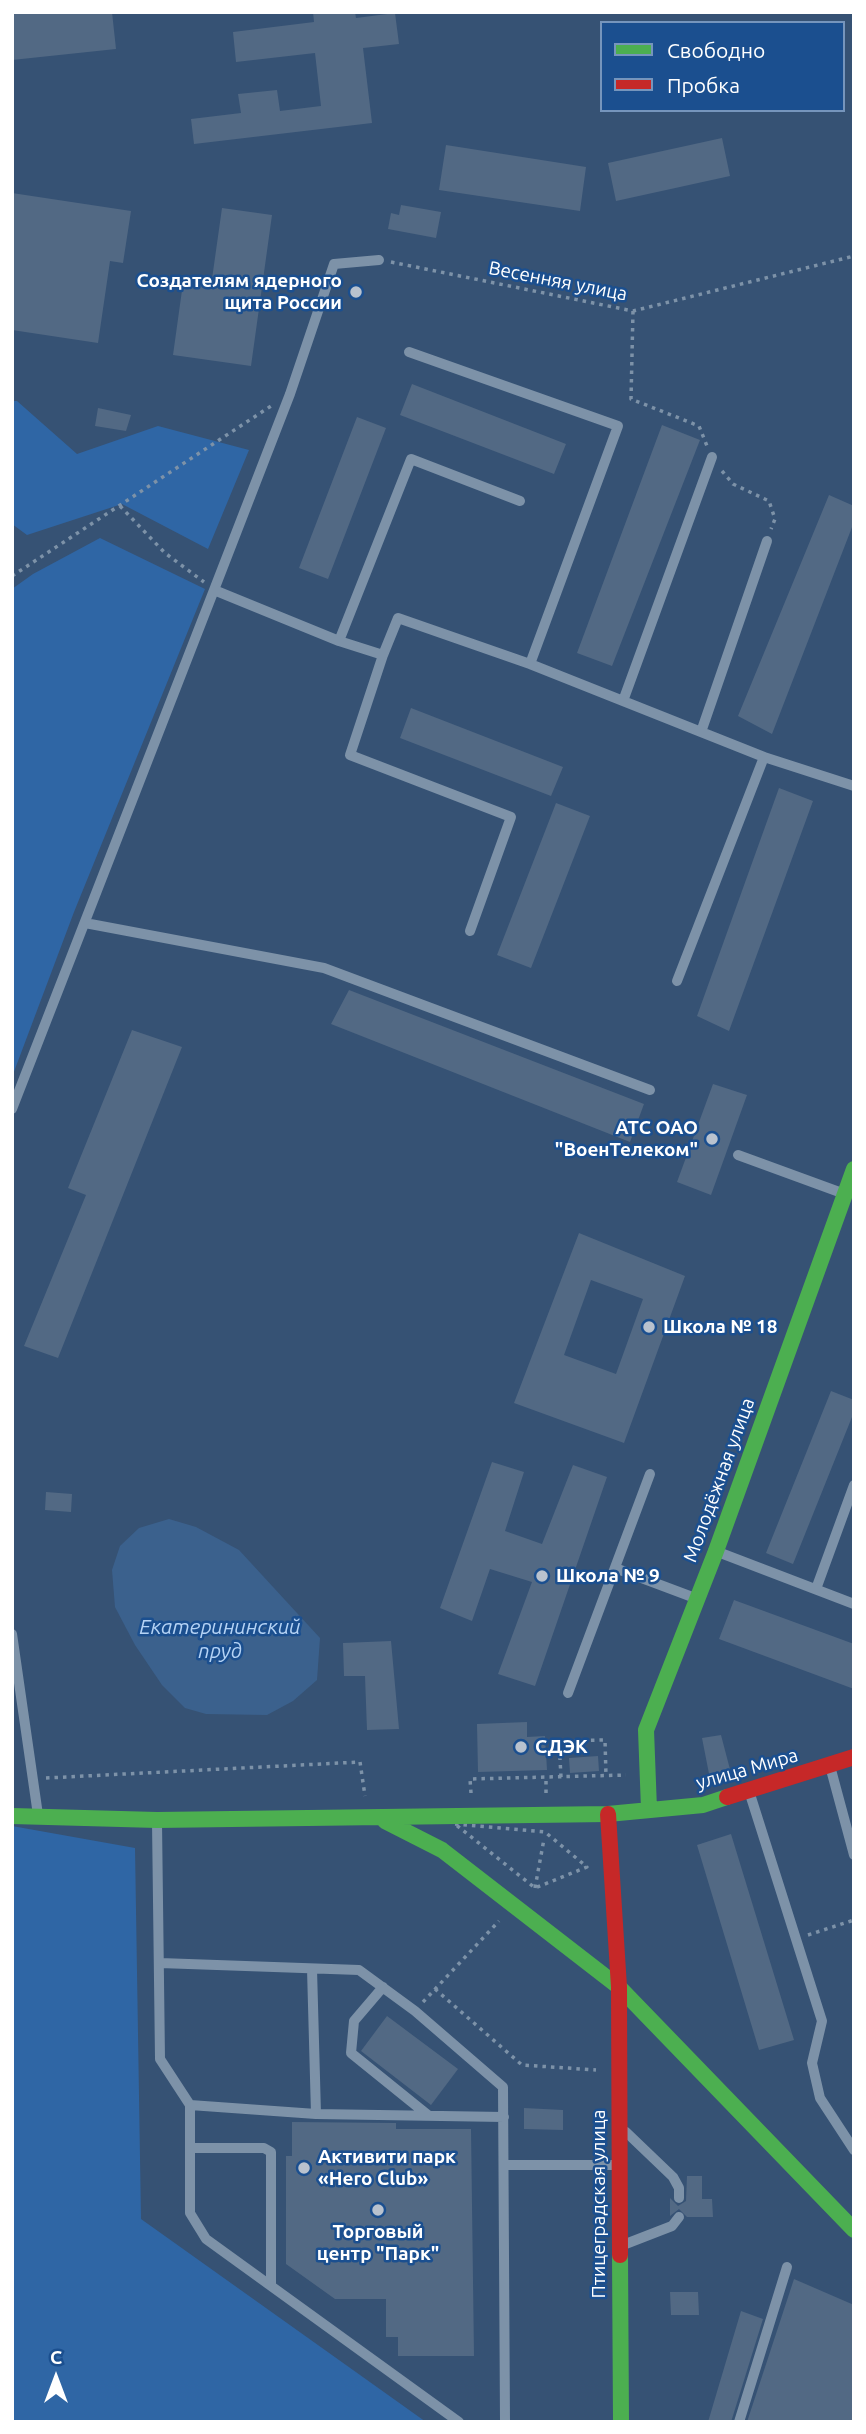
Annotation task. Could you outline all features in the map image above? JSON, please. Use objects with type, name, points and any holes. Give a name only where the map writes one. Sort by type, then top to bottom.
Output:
[{"type":"street","name":"Молодёжная улица","points":[[649,1809],[646,1730],[716,1551],[854,1169]]},
{"type":"street","name":"улица Мира","points":[[12,1816],[157,1820],[608,1814],[703,1805],[854,1757]]},
{"type":"street","name":"Птицеградская улица","points":[[608,1814],[619,1987],[621,2422]]},
{"type":"street","points":[[382,1819],[442,1850],[619,1987],[854,2230]]},
{"type":"lane","points":[[12,1110],[289,394],[334,264],[379,260]]},
{"type":"lane","points":[[409,352],[618,426],[530,664]]},
{"type":"lane","points":[[623,701],[712,457]]},
{"type":"lane","points":[[339,641],[411,460],[520,501]]},
{"type":"lane","points":[[701,732],[767,541]]},
{"type":"lane","points":[[214,590],[383,656]]},
{"type":"lane","points":[[470,931],[511,817],[350,755],[398,618],[530,664],[764,757],[854,786]]},
{"type":"lane","points":[[677,981],[764,757]]},
{"type":"lane","points":[[85,923],[324,968],[650,1090]]},
{"type":"lane","points":[[738,1155],[845,1194]]},
{"type":"lane","points":[[568,1693],[650,1474]]},
{"type":"lane","points":[[816,1589],[854,1485]]},
{"type":"lane","points":[[716,1551],[854,1604]]},
{"type":"lane","points":[[615,1569],[698,1599]]},
{"type":"lane","points":[[12,1634],[38,1818]]},
{"type":"lane","points":[[830,1766],[854,1855]]},
{"type":"lane","points":[[749,1791],[822,2021],[813,2063],[820,2098],[854,2150]]},
{"type":"lane","points":[[157,1820],[160,2059],[190,2105],[190,2213],[206,2239],[459,2422]]},
{"type":"lane","points":[[160,1964],[359,1970],[415,2011],[503,2087],[505,2422]]},
{"type":"lane","points":[[312,1969],[316,2114]]},
{"type":"lane","points":[[383,1987],[354,2021],[351,2053],[429,2116]]},
{"type":"lane","points":[[190,2105],[316,2114],[504,2116]]},
{"type":"lane","points":[[620,2125],[673,2176],[679,2188],[679,2199]]},
{"type":"lane","points":[[190,2148],[264,2148],[271,2152],[271,2284]]},
{"type":"lane","points":[[504,2165],[620,2165]]},
{"type":"lane","points":[[620,2246],[672,2226],[679,2217]]},
{"type":"lane","points":[[739,2422],[787,2267]]},
{"type":"path","name":"Весенняя улица","points":[[379,260],[633,311],[854,256]]},
{"type":"path","points":[[633,311],[631,400],[699,426],[712,457],[733,484],[769,502],[775,519],[767,541]]},
{"type":"path","points":[[14,576],[289,394]]},
{"type":"path","points":[[120,506],[165,553],[214,590]]},
{"type":"path","points":[[561,1777],[559,1741],[605,1740],[606,1776]]},
{"type":"path","points":[[33,1779],[360,1762],[366,1802]]},
{"type":"path","points":[[471,1798],[470,1779],[648,1775]]},
{"type":"path","points":[[455,1824],[545,1832],[587,1867],[535,1888],[455,1824]]},
{"type":"path","points":[[535,1888],[545,1832]]},
{"type":"path","points":[[415,2011],[515,1904]]},
{"type":"path","points":[[796,1938],[854,1920]]},
{"type":"path","points":[[435,1989],[522,2065],[596,2070]]},
{"type":"shaded area","points":[[12,401],[17,401],[77,454],[158,426],[249,450],[208,549],[122,504],[27,535],[12,524]]},
{"type":"shaded area","points":[[100,538],[205,589],[74,912],[12,1077],[12,589],[33,574]]},
{"type":"shaded area","points":[[12,1826],[135,1848],[141,2219],[426,2422],[12,2422]]},
{"type":"water","name":"Екатерининский пруд","points":[[169,1519],[196,1527],[239,1550],[320,1638],[317,1680],[293,1701],[267,1715],[206,1714],[185,1708],[162,1685],[135,1645],[115,1607],[112,1570],[120,1546],[139,1528]]},
{"type":"building","points":[[12,12],[112,12],[116,49],[12,60]]},
{"type":"building","points":[[313,12],[355,12],[356,18],[395,13],[399,44],[363,48],[372,123],[194,144],[191,119],[241,113],[238,94],[277,90],[280,111],[321,106],[315,53],[236,62],[233,32],[314,22]]},
{"type":"building","points":[[722,138],[730,176],[616,201],[608,163]]},
{"type":"building","points":[[446,145],[586,167],[580,211],[439,190]]},
{"type":"building","points":[[12,193],[131,211],[123,263],[110,261],[98,343],[12,330]]},
{"type":"building","points":[[401,205],[441,212],[436,238],[388,229],[391,213],[399,215]]},
{"type":"building","points":[[222,208],[272,215],[251,366],[173,355],[183,283],[211,286]]},
{"type":"building","points":[[412,384],[566,444],[554,474],[400,415]]},
{"type":"building","points":[[98,408],[131,415],[126,431],[95,426]]},
{"type":"building","points":[[357,417],[386,428],[328,579],[299,568]]},
{"type":"building","points":[[662,425],[700,440],[612,666],[577,653]]},
{"type":"building","points":[[829,495],[854,506],[854,522],[772,734],[738,716]]},
{"type":"building","points":[[411,708],[563,767],[551,796],[400,738]]},
{"type":"building","points":[[779,788],[813,801],[729,1031],[697,1016]]},
{"type":"building","points":[[556,803],[590,816],[531,968],[497,955]]},
{"type":"building","points":[[349,990],[644,1104],[630,1142],[331,1024]]},
{"type":"building","points":[[132,1030],[182,1047],[58,1358],[24,1346],[86,1195],[68,1188]]},
{"type":"building","name":"АТС ОАО \"ВоенТелеком\"","points":[[713,1084],[747,1095],[711,1195],[677,1182]]},
{"type":"building","name":"Школа № 18","points":[[579,1233],[685,1276],[624,1443],[514,1403]],"holes":[[[591,1280],[643,1299],[616,1374],[564,1355]]]},
{"type":"building","points":[[831,1391],[854,1400],[854,1412],[793,1564],[766,1553]]},
{"type":"building","name":"Школа № 9","points":[[492,1462],[524,1472],[505,1531],[542,1544],[573,1465],[607,1477],[535,1686],[498,1674],[532,1582],[490,1569],[472,1621],[440,1608]]},
{"type":"building","points":[[46,1492],[72,1494],[71,1512],[45,1510]]},
{"type":"building","points":[[734,1600],[854,1644],[854,1689],[719,1639]]},
{"type":"building","points":[[391,1641],[399,1729],[367,1730],[365,1676],[344,1676],[343,1643]]},
{"type":"building","points":[[527,1722],[527,1737],[545,1736],[547,1770],[478,1772],[477,1724]]},
{"type":"building","points":[[721,1735],[732,1777],[711,1784],[702,1738]]},
{"type":"building","points":[[598,1756],[599,1771],[570,1773],[569,1758]]},
{"type":"building","points":[[731,1834],[794,2040],[759,2050],[697,1845]]},
{"type":"building","points":[[387,2016],[458,2069],[431,2105],[361,2051]]},
{"type":"building","points":[[524,2108],[563,2110],[563,2130],[524,2129]]},
{"type":"building","name":"Торговый центр \"Парк\"","points":[[292,2122],[396,2123],[396,2129],[471,2129],[474,2356],[398,2356],[398,2337],[386,2337],[386,2299],[335,2299],[286,2264],[286,2156],[292,2156]]},
{"type":"building","points":[[687,2176],[702,2176],[702,2199],[712,2199],[713,2217],[687,2217],[679,2209],[670,2216],[670,2198],[678,2206],[686,2201]]},
{"type":"building","points":[[794,2279],[854,2305],[854,2422],[747,2422]]},
{"type":"building","points":[[670,2292],[698,2292],[699,2315],[671,2315]]},
{"type":"building","points":[[741,2311],[763,2319],[731,2422],[708,2422]]},
{"type":"traffic: fast","points":[[649,1809],[646,1730],[716,1551],[854,1169]]},
{"type":"traffic: fast","points":[[12,1816],[157,1820],[608,1814],[703,1805],[727,1797]]},
{"type":"traffic: fast","points":[[385,1821],[442,1850],[619,1987],[854,2230]]},
{"type":"traffic: fast","points":[[620,2255],[621,2422]]},
{"type":"traffic: jam","points":[[727,1797],[854,1757]]},
{"type":"traffic: jam","points":[[608,1814],[619,1987],[620,2255]]},
{"type":"place","name":"Создателям ядерного щита России","points":[[356,292]]},
{"type":"place","name":"АТС ОАО \"ВоенТелеком\"","points":[[712,1139]]},
{"type":"place","name":"Школа № 18","points":[[649,1327]]},
{"type":"place","name":"Школа № 9","points":[[542,1576]]},
{"type":"place","name":"СДЭК","points":[[521,1747]]},
{"type":"place","name":"Активити парк «Hero Club»","points":[[304,2168]]},
{"type":"place","name":"Торговый центр \"Парк\"","points":[[378,2210]]}]
